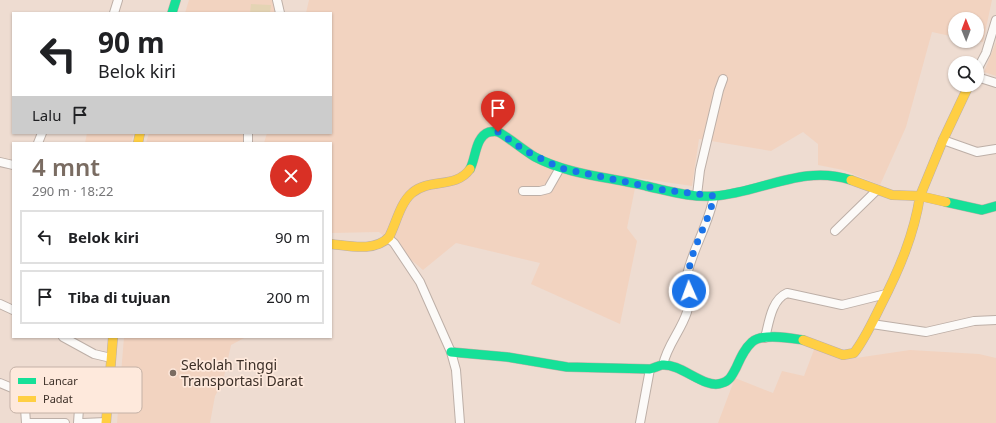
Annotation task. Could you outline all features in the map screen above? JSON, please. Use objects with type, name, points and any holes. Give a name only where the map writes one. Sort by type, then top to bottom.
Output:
[{"type":"street","points":[[114,12],[118,0]]},
{"type":"street","points":[[172,12],[176,0]]},
{"type":"street","points":[[278,0],[280,12]]},
{"type":"street","points":[[984,57],[996,20]]},
{"type":"street","points":[[697,195],[700,170],[723,79]]},
{"type":"street","points":[[984,79],[996,83]]},
{"type":"street","points":[[451,352],[507,357],[567,367],[650,369],[663,365],[687,372],[711,384],[721,384],[730,379],[753,341],[765,338],[803,340],[843,355],[850,354],[858,348],[872,324],[901,264],[916,221],[920,196],[943,140],[967,92]]},
{"type":"street","points":[[332,244],[365,247],[371,246],[388,238],[410,194],[419,188],[449,183],[466,174],[472,165],[480,139],[487,132],[498,132],[526,151],[560,168],[664,190],[697,195],[714,196],[742,192],[785,179],[815,174],[843,177],[876,191],[902,198],[920,196],[982,210],[992,209],[996,206]]},
{"type":"street","points":[[943,140],[977,152],[996,149]]},
{"type":"street","points":[[0,162],[12,165]]},
{"type":"street","points":[[523,191],[540,191],[548,189],[560,168]]},
{"type":"street","points":[[836,231],[876,191]]},
{"type":"street","points":[[663,365],[668,348],[686,314],[690,302],[686,277],[699,238],[712,211],[714,196]]},
{"type":"street","points":[[388,238],[394,243],[420,282],[451,352],[456,370],[460,423]]},
{"type":"street","points":[[765,338],[776,302],[782,295],[787,293],[842,305],[886,294]]},
{"type":"street","points":[[0,304],[12,310]]},
{"type":"street","points":[[872,324],[926,332],[974,321],[996,320]]},
{"type":"street","points":[[66,338],[94,354],[111,358]]},
{"type":"street","points":[[110,367],[113,338]]},
{"type":"street","points":[[640,423],[650,369]]},
{"type":"street","points":[[0,383],[10,387]]},
{"type":"street","points":[[25,413],[26,423],[65,423]]},
{"type":"street","points":[[78,423],[79,413]]},
{"type":"street","points":[[83,423],[106,423],[107,413]]},
{"type":"shaded area","points":[[189,0],[276,0],[280,12],[185,12]]},
{"type":"shaded area","points":[[309,0],[992,0],[984,37],[984,12],[948,12],[948,35],[932,32],[906,127],[880,185],[843,170],[818,165],[818,144],[803,132],[771,151],[699,139],[692,186],[637,178],[627,228],[637,241],[620,324],[531,284],[540,263],[456,243],[423,270],[379,232],[332,233],[332,142],[264,142],[267,134],[332,134],[332,12],[306,12]]},
{"type":"shaded area","points":[[251,4],[271,5],[270,12],[250,12]]},
{"type":"shaded area","points":[[996,42],[996,76],[984,72]]},
{"type":"shaded area","points":[[87,134],[134,134],[131,142],[85,142]]},
{"type":"shaded area","points":[[149,134],[247,134],[247,142],[146,142]]},
{"type":"shaded area","name":"Sekolah Tinggi Transportasi Darat","points":[[124,338],[244,338],[231,345],[223,381],[215,396],[210,423],[117,423],[118,413],[142,413],[142,367],[122,367]]},
{"type":"shaded area","points":[[815,347],[849,359],[910,350],[979,354],[996,358],[996,423],[718,423],[735,378],[773,393],[782,371],[804,376]]},
{"type":"traffic: fast","points":[[172,12],[176,0]]},
{"type":"traffic: fast","points":[[470,169],[476,148],[481,138],[489,132],[498,132],[535,157],[562,168],[689,195],[715,196],[733,194],[783,180],[816,175],[833,176],[851,180]]},
{"type":"traffic: fast","points":[[946,202],[982,210],[996,206]]},
{"type":"traffic: fast","points":[[451,352],[507,357],[567,367],[650,369],[662,365],[669,365],[708,383],[715,384],[725,382],[729,379],[744,351],[757,339],[776,337],[803,340]]},
{"type":"traffic: slow","points":[[851,180],[892,195],[920,196],[943,140],[966,92]]},
{"type":"traffic: slow","points":[[138,142],[140,134]]},
{"type":"traffic: slow","points":[[332,244],[362,247],[377,245],[383,242],[389,237],[404,202],[412,193],[419,188],[457,179],[470,169]]},
{"type":"traffic: slow","points":[[803,340],[843,355],[854,353],[869,330],[900,265],[914,225],[920,196],[946,202]]},
{"type":"traffic: slow","points":[[111,367],[113,338]]},
{"type":"traffic: slow","points":[[106,423],[107,413]]},
{"type":"place","name":"Sekolah Tinggi Transportasi Darat","points":[[173,373]]},
{"type":"route","points":[[498,132],[526,151],[560,168],[632,182],[664,190],[703,196],[714,196],[712,211],[699,238],[686,277],[689,291]]}]
